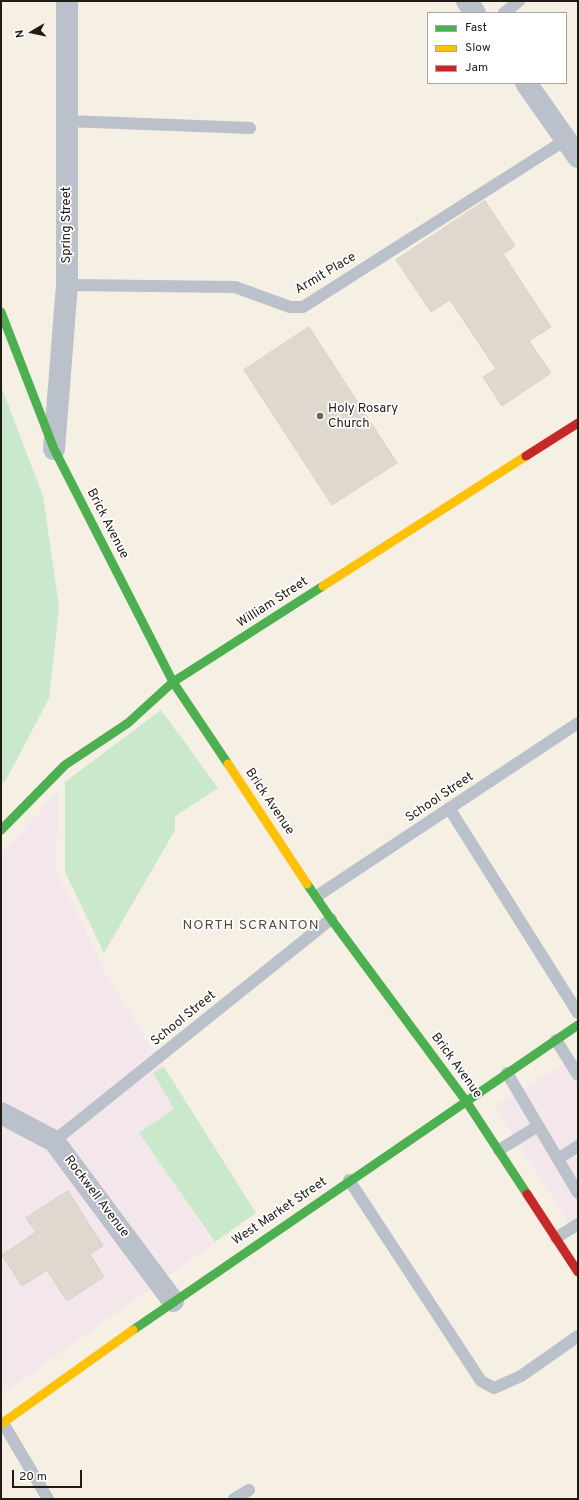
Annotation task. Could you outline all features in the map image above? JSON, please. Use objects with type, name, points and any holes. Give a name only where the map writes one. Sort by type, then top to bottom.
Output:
[{"type":"street","name":"Spring Street","points":[[54,448],[66,285],[66,1]]},
{"type":"street","points":[[467,1],[474,12]]},
{"type":"street","points":[[527,84],[572,148]]},
{"type":"street","name":"Brick Avenue","points":[[1,312],[54,448],[173,682],[331,919],[466,1101],[578,1272]]},
{"type":"street","name":"William Street","points":[[1,830],[65,765],[128,723],[173,682],[578,423]]},
{"type":"street","name":"West Market Street","points":[[2,1424],[173,1301],[349,1180],[578,1026]]},
{"type":"street","name":"Rockwell Avenue","points":[[1,1113],[54,1141],[173,1301]]},
{"type":"lane","points":[[505,12],[519,1]]},
{"type":"lane","points":[[66,122],[250,128]]},
{"type":"lane","name":"Armit Place","points":[[66,285],[236,287],[290,307],[303,307],[572,148]]},
{"type":"lane","name":"School Street","points":[[316,896],[578,723]]},
{"type":"lane","points":[[448,808],[578,1013]]},
{"type":"lane","name":"School Street","points":[[54,1141],[331,919]]},
{"type":"lane","points":[[556,1040],[578,1075]]},
{"type":"lane","points":[[507,1074],[578,1193]]},
{"type":"lane","points":[[499,1150],[538,1126]]},
{"type":"lane","points":[[558,1159],[578,1146]]},
{"type":"lane","points":[[349,1180],[481,1380],[494,1388],[521,1376],[578,1336]]},
{"type":"lane","points":[[556,1238],[578,1224]]},
{"type":"lane","points":[[2,1424],[48,1499]]},
{"type":"lane","points":[[234,1499],[249,1490]]},
{"type":"shaded area","points":[[58,792],[56,870],[108,978],[164,1067],[153,1073],[174,1109],[140,1133],[214,1243],[1,1395],[1,854]]},
{"type":"shaded area","points":[[578,1055],[578,1239],[495,1106]]},
{"type":"green space","points":[[1,386],[43,496],[59,607],[49,698],[6,780],[1,785]]},
{"type":"green space","points":[[161,710],[218,788],[175,816],[175,830],[104,953],[65,872],[65,782]]},
{"type":"green space","points":[[164,1067],[256,1213],[215,1242],[139,1133],[174,1109],[153,1073]]},
{"type":"building","points":[[485,201],[515,246],[503,254],[551,327],[529,341],[551,373],[502,406],[483,377],[496,369],[450,300],[431,312],[396,260]]},
{"type":"building","name":"Holy Rosary Church","points":[[309,327],[397,463],[332,505],[244,370]]},
{"type":"building","points":[[68,1191],[103,1246],[90,1254],[104,1277],[67,1301],[47,1270],[22,1286],[2,1255],[36,1232],[26,1218]]},
{"type":"traffic: fast","points":[[1,312],[54,449],[173,682],[228,764]]},
{"type":"traffic: fast","points":[[1,830],[65,765],[128,723],[173,682],[323,586]]},
{"type":"traffic: fast","points":[[307,884],[331,919],[466,1101],[527,1194]]},
{"type":"traffic: fast","points":[[133,1330],[578,1025]]},
{"type":"traffic: slow","points":[[323,586],[526,456]]},
{"type":"traffic: slow","points":[[228,764],[307,884]]},
{"type":"traffic: slow","points":[[1,1424],[133,1330]]},
{"type":"traffic: jam","points":[[526,456],[578,423]]},
{"type":"traffic: jam","points":[[527,1194],[578,1272]]},
{"type":"place","name":"Holy Rosary Church","points":[[320,416]]},
{"type":"district","name":"NORTH SCRANTON","points":[[251,926]]}]
